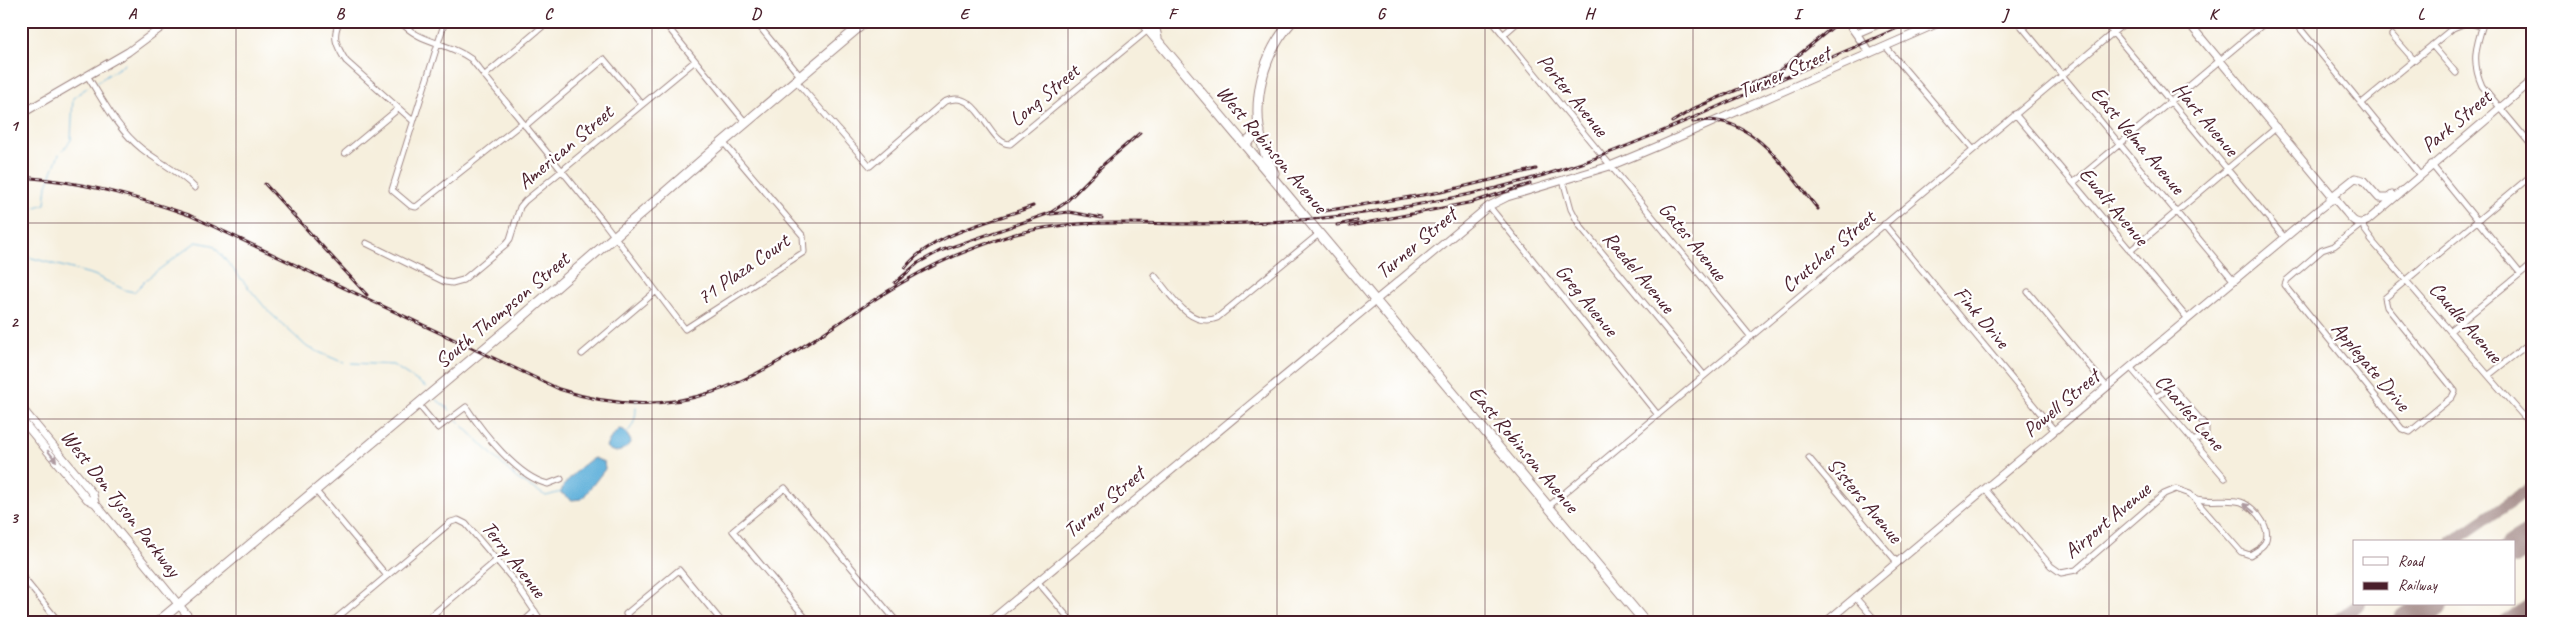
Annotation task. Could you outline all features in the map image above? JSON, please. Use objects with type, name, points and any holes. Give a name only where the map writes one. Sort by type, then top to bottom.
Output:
[{"type":"highway","name":"South Thompson Street","points":[[158,622],[614,238],[723,142],[866,21]]},
{"type":"highway","name":"West Robinson Avenue","points":[[1141,21],[1376,299]]},
{"type":"highway","points":[[1158,21],[1155,29],[1161,45]]},
{"type":"highway","points":[[1282,189],[1263,152],[1258,100],[1263,71],[1274,45],[1292,21]]},
{"type":"highway","points":[[1246,146],[1260,134]]},
{"type":"highway","name":"East Robinson Avenue","points":[[1376,299],[1645,622]]},
{"type":"street","points":[[21,114],[88,77],[170,21]]},
{"type":"street","points":[[340,21],[335,38],[338,49],[346,61],[398,110],[413,121]]},
{"type":"street","name":"71 Plaza Court","points":[[400,21],[415,35],[462,52],[562,171],[685,329],[804,252],[803,236],[723,142]]},
{"type":"street","points":[[445,21],[392,190],[413,208],[524,124],[604,59],[642,104]]},
{"type":"street","points":[[484,76],[549,21]]},
{"type":"street","points":[[663,21],[746,123]]},
{"type":"street","points":[[756,21],[798,79]]},
{"type":"street","name":"Porter Avenue","points":[[1492,21],[1610,166]]},
{"type":"street","points":[[1503,34],[1519,21]]},
{"type":"street","points":[[1846,21],[1857,33],[1870,53]]},
{"type":"street","points":[[1857,33],[1885,21]]},
{"type":"street","name":"Turner Street","points":[[989,622],[1489,206],[1507,197],[1610,166],[1943,21]]},
{"type":"street","name":"East Velma Avenue","points":[[2017,21],[2233,280]]},
{"type":"street","name":"Hart Avenue","points":[[2103,21],[2285,238]]},
{"type":"street","name":"Crutcher Street","points":[[1549,506],[2127,21]]},
{"type":"street","points":[[2188,21],[2335,198],[2359,224]]},
{"type":"street","points":[[2073,183],[2267,21]]},
{"type":"street","points":[[2294,21],[2419,174]]},
{"type":"street","points":[[2447,21],[2453,28]]},
{"type":"street","points":[[2362,104],[2453,28],[2468,22],[2483,24],[2475,50],[2477,75],[2482,86],[2532,146]]},
{"type":"street","name":"Long Street","points":[[798,79],[870,166],[944,102],[952,98],[965,101],[977,111],[1002,141],[1010,144],[1148,30]]},
{"type":"street","points":[[2392,34],[2414,60]]},
{"type":"street","points":[[2432,44],[2456,73]]},
{"type":"street","points":[[1886,47],[1973,149]]},
{"type":"street","name":"American Street","points":[[366,244],[445,282],[458,282],[506,244],[513,232],[518,212],[525,201],[695,61]]},
{"type":"street","points":[[88,77],[115,120],[132,140],[148,154],[181,174],[195,188]]},
{"type":"street","name":"Park Street","points":[[2359,224],[2380,210],[2419,174],[2532,81]]},
{"type":"street","points":[[345,153],[398,110]]},
{"type":"street","name":"Ewalt Avenue","points":[[2016,114],[2188,319]]},
{"type":"street","points":[[2130,251],[2276,127]]},
{"type":"street","points":[[2431,164],[2520,273]]},
{"type":"street","name":"Gates Avenue","points":[[1610,166],[1751,337]]},
{"type":"street","points":[[2406,280],[2532,175]]},
{"type":"street","points":[[2325,184],[2340,190],[2351,180],[2359,178],[2379,198],[2380,210]]},
{"type":"street","name":"Raedel Avenue","points":[[1563,180],[1571,209],[1580,226],[1704,375]]},
{"type":"street","name":"Park Street","points":[[2379,198],[2388,198],[2403,188]]},
{"type":"street","name":"Powell Street","points":[[1826,622],[2233,280],[2335,198],[2340,190]]},
{"type":"street","name":"Greg Avenue","points":[[1489,206],[1658,414]]},
{"type":"street","name":"Fink Drive","points":[[1884,224],[2055,431]]},
{"type":"street","name":"Applegate Drive","points":[[2359,224],[2334,246],[2322,250],[2287,280],[2286,289],[2402,429],[2408,432],[2413,430],[2455,393],[2454,388],[2385,304],[2385,298],[2406,280]]},
{"type":"street","name":"Caudle Avenue","points":[[2359,224],[2532,426]]},
{"type":"street","points":[[1154,275],[1191,316],[1208,321],[1217,318],[1320,233]]},
{"type":"street","points":[[2450,331],[2532,264]]},
{"type":"street","points":[[582,354],[655,292]]},
{"type":"street","points":[[2028,292],[2107,387]]},
{"type":"street","points":[[2489,375],[2532,340]]},
{"type":"street","name":"Charles Lane","points":[[2130,367],[2225,478]]},
{"type":"street","points":[[2156,397],[2172,386],[2206,426],[2206,435],[2193,441]]},
{"type":"street","points":[[418,404],[438,428],[466,407],[508,458],[530,476],[548,484],[560,479]]},
{"type":"street","name":"West Don Tyson Parkway","points":[[21,407],[93,494],[95,503],[193,622]]},
{"type":"street","points":[[2526,419],[2532,414]]},
{"type":"street","points":[[21,419],[87,499],[95,503]]},
{"type":"street","name":"Sisters Avenue","points":[[1809,458],[1897,562]]},
{"type":"street","points":[[809,622],[734,531],[785,488],[897,622]]},
{"type":"street","name":"Airport Avenue","points":[[1985,489],[2051,566],[2065,573],[2076,570],[2168,491],[2181,489],[2194,498],[2241,552],[2250,555],[2260,549],[2267,540],[2267,530],[2248,506],[2240,501],[2206,502],[2194,498]]},
{"type":"street","points":[[315,490],[387,576],[332,622]]},
{"type":"street","name":"Terry Avenue","points":[[387,576],[451,522],[458,520],[466,524],[497,560],[542,622]]},
{"type":"street","points":[[424,622],[497,560]]},
{"type":"street","points":[[633,622],[626,614],[679,570],[722,622]]},
{"type":"street","points":[[21,575],[59,622]]},
{"type":"street","points":[[1037,581],[1072,622]]},
{"type":"street","points":[[1855,597],[1877,622]]},
{"type":"street","points":[[523,622],[535,612]]},
{"type":"water","points":[[619,429],[624,430],[631,441],[623,450],[617,452],[606,447]]},
{"type":"water","points":[[594,458],[604,462],[605,469],[582,499],[572,500],[561,493],[565,484],[574,474]]},
{"type":"waterway","points":[[97,82],[125,64]]},
{"type":"waterway","points":[[63,150],[71,140],[73,98],[88,87]]},
{"type":"waterway","points":[[21,212],[45,204],[47,185],[59,154]]},
{"type":"waterway","points":[[21,255],[94,275],[125,290],[134,292],[149,277],[196,242],[213,245],[268,311],[307,347],[344,363]]},
{"type":"waterway","points":[[352,363],[393,365],[426,387]]},
{"type":"waterway","points":[[437,400],[450,410]]},
{"type":"waterway","points":[[625,435],[634,422],[636,407]]},
{"type":"waterway","points":[[456,419],[516,478],[546,496],[561,492]]},
{"type":"taxiway","points":[[2455,540],[2532,487]]},
{"type":"taxiway","points":[[2504,622],[2532,603]]},
{"type":"taxiway","points":[[2334,622],[2357,606]]},
{"type":"runway","points":[[2516,548],[2532,538]]},
{"type":"runway","points":[[2407,622],[2430,606]]},
{"type":"railway","points":[[21,177],[107,190],[189,215],[559,389],[622,403],[678,401],[729,386],[777,362],[919,273],[972,249],[1012,235],[1057,226],[1079,224],[1214,224],[1304,220],[1398,208],[1478,192],[1530,179],[1619,149],[1913,21]]},
{"type":"railway","points":[[1672,122],[1695,108],[1778,72],[1834,26]]},
{"type":"railway","points":[[1693,122],[1714,120],[1733,125],[1750,134],[1780,162],[1818,209]]},
{"type":"railway","points":[[895,283],[918,263],[940,251],[1050,213],[1065,203],[1104,164],[1140,133]]},
{"type":"railway","points":[[1324,211],[1441,192],[1536,169]]},
{"type":"railway","points":[[265,184],[367,295]]},
{"type":"railway","points":[[1350,226],[1473,202],[1530,184]]},
{"type":"railway","points":[[905,268],[916,256],[947,237],[1033,206]]},
{"type":"railway","points":[[1051,214],[1069,212],[1102,218]]},
{"type":"railway","points":[[1337,225],[1357,221]]}]
